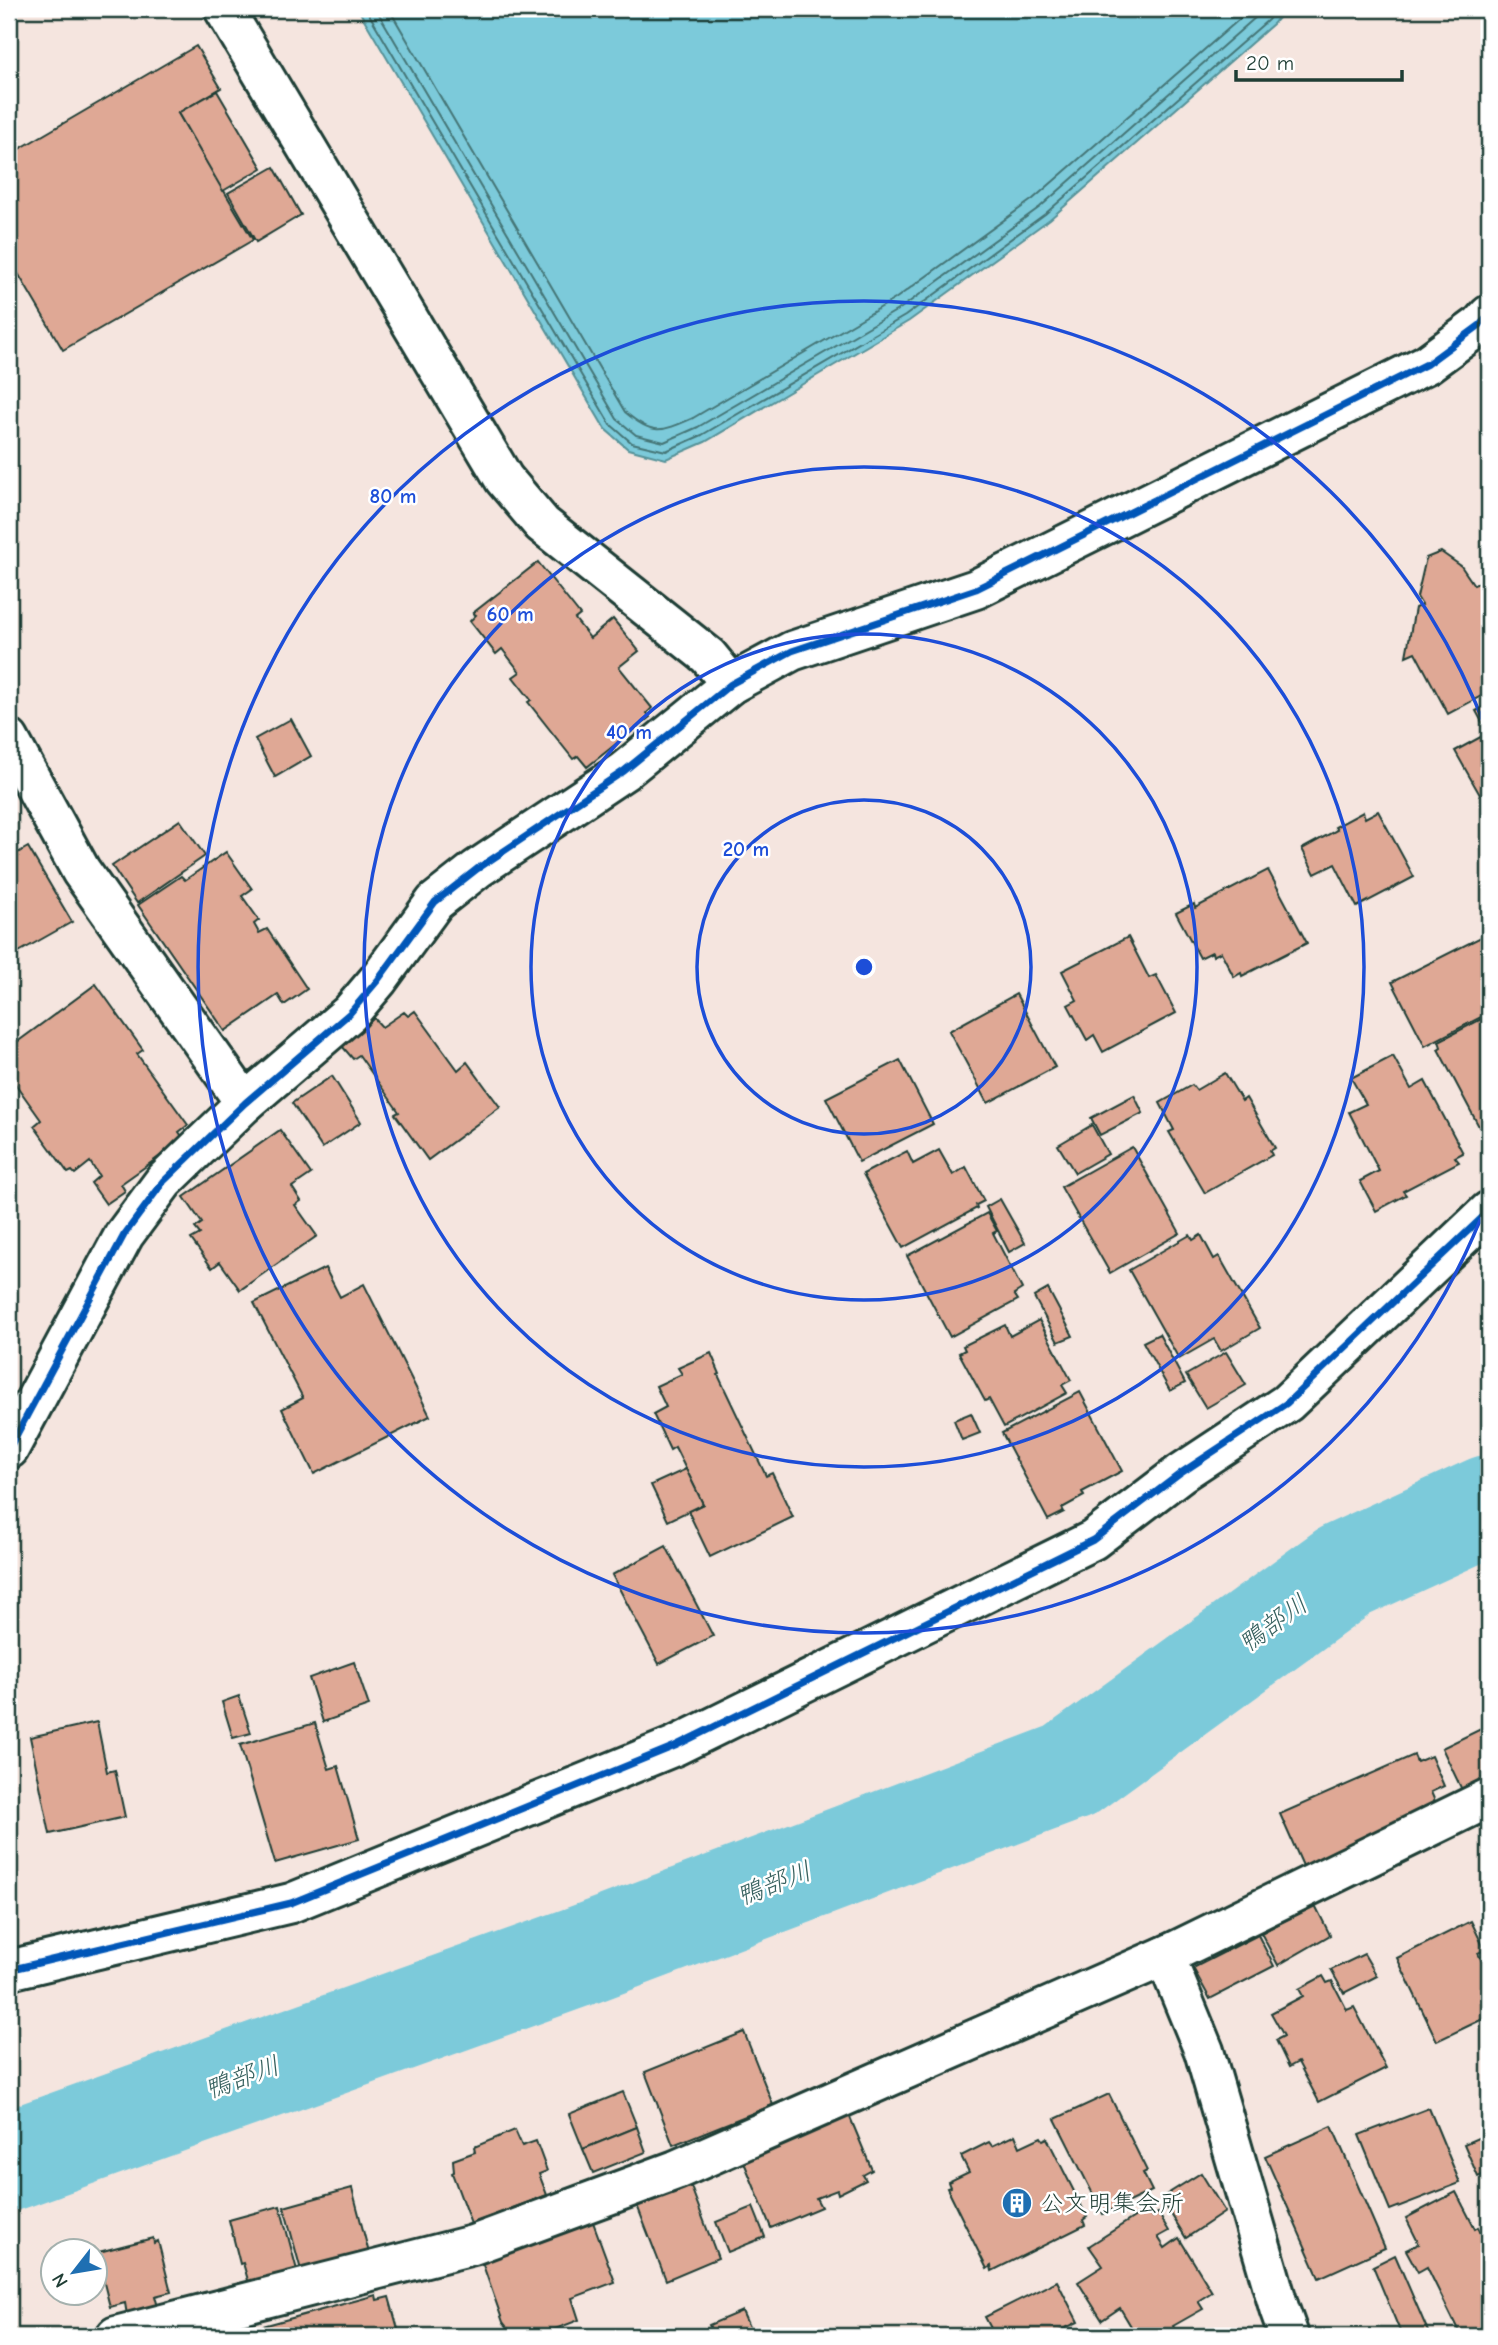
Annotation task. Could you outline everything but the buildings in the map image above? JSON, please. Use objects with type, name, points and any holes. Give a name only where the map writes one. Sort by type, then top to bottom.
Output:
[{"type":"street","points":[[224,9],[504,479],[542,524],[708,656],[731,684]]},
{"type":"street","points":[[9,1449],[124,1235],[164,1181],[245,1103],[350,1013],[378,980],[435,902],[477,869],[624,771],[731,684],[792,651],[976,589],[1427,363],[1480,325],[1489,315]]},
{"type":"street","points":[[9,739],[81,871],[245,1103]]},
{"type":"street","points":[[10,1962],[290,1903],[675,1746],[1093,1540],[1181,1473],[1287,1403],[1489,1211]]},
{"type":"street","points":[[116,2336],[485,2241],[677,2170],[1165,1956],[1489,1798]]},
{"type":"street","points":[[1165,1956],[1204,2051],[1289,2336]]},
{"type":"water","points":[[358,9],[1285,9],[1273,24],[1050,219],[909,321],[705,442],[666,459],[628,449],[605,429]]},
{"type":"waterway","name":"鴨部川","points":[[9,2161],[583,1955],[1070,1771],[1345,1571],[1489,1505]]},
{"type":"cycle path","points":[[9,1449],[124,1235],[164,1181],[245,1103],[350,1013],[378,980],[435,902],[477,869],[624,771],[731,684],[792,651],[976,589],[1427,364],[1480,325],[1489,315]]},
{"type":"cycle path","points":[[9,1970],[291,1903],[675,1746],[1093,1540],[1181,1473],[1287,1403],[1489,1211]]},
{"type":"place","name":"公文明集会所","points":[[1017,2203]]}]
